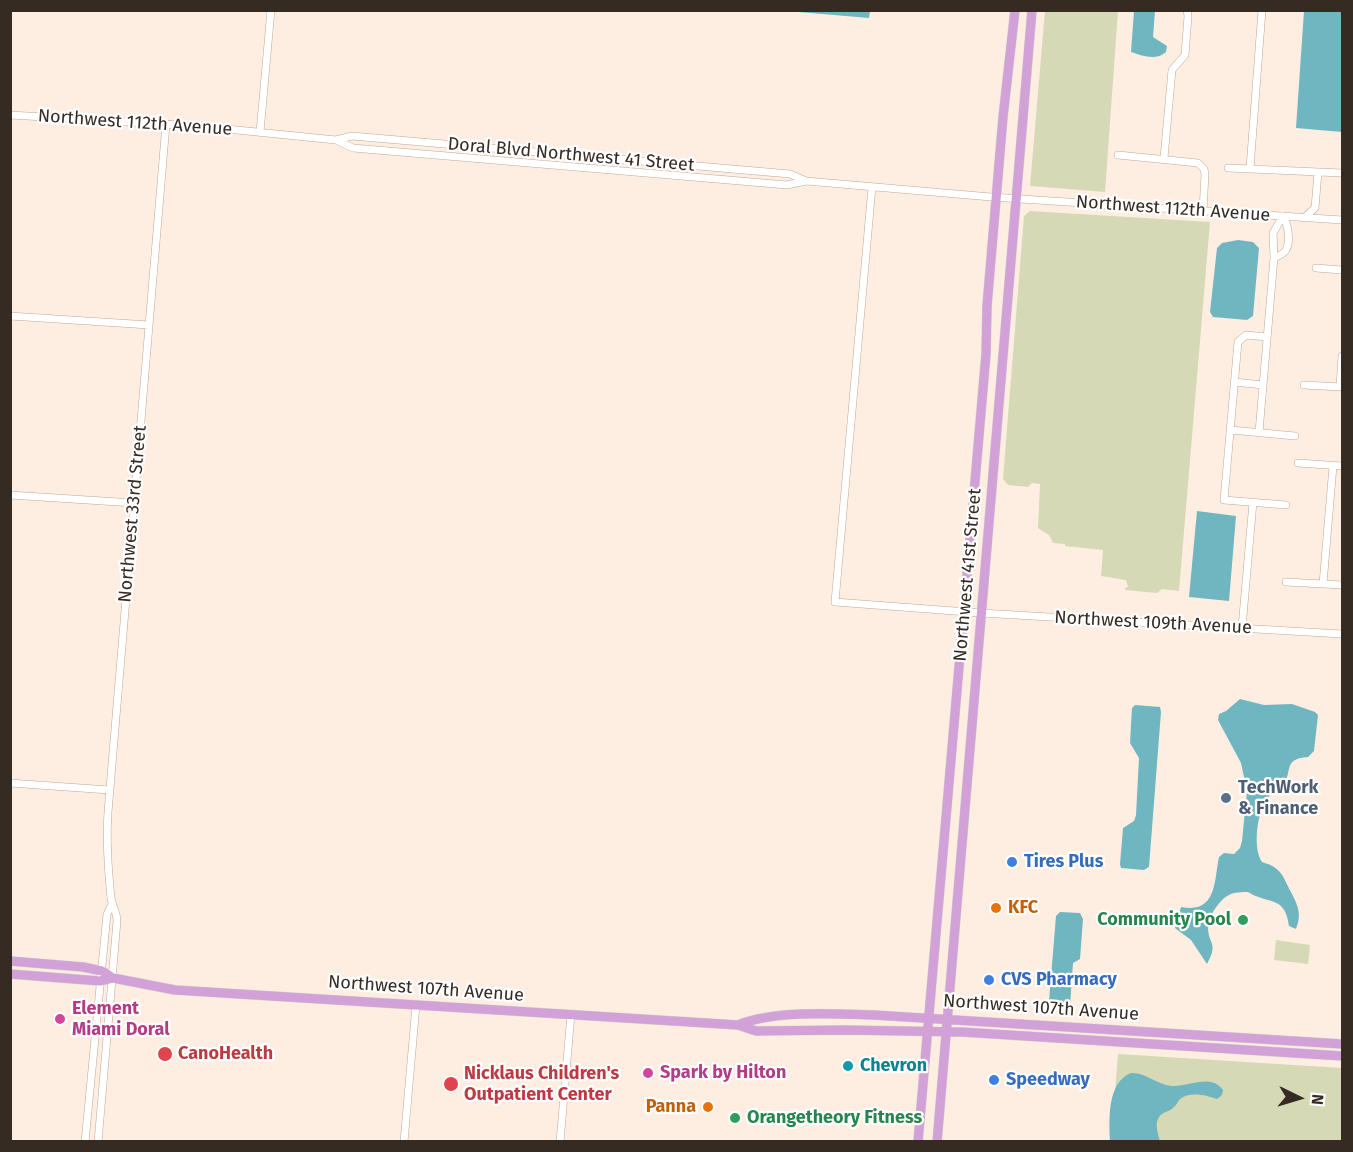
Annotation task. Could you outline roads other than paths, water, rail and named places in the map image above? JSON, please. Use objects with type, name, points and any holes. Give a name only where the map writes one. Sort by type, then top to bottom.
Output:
[{"type":"main road","name":"Northwest 41st Street","points":[[918,1142],[986,354],[987,306],[1000,198],[1007,79],[1015,10]]},
{"type":"main road","name":"Northwest 41st Street","points":[[937,1142],[1032,10]]},
{"type":"main road","name":"Northwest 107th Avenue","points":[[10,961],[62,964],[102,971],[112,978],[175,990],[738,1024],[768,1031],[946,1032],[1342,1056]]},
{"type":"main road","name":"Northwest 107th Avenue","points":[[10,974],[100,981],[112,978]]},
{"type":"main road","name":"Northwest 107th Avenue","points":[[738,1024],[754,1018],[815,1014],[929,1017],[1342,1044]]},
{"type":"street","points":[[260,132],[271,10]]},
{"type":"street","points":[[1164,158],[1172,70],[1185,55],[1187,10]]},
{"type":"street","points":[[1250,168],[1262,10]]},
{"type":"street","name":"Northwest 112th Avenue","points":[[10,115],[260,132]]},
{"type":"street","name":"Northwest 33rd Street","points":[[98,1142],[117,916],[112,904],[106,854],[110,790],[166,124]]},
{"type":"street","name":"Doral Blvd Northwest 41 Street","points":[[260,132],[336,140],[353,148],[364,149],[787,184],[806,181],[1000,198]]},
{"type":"street","name":"Doral Blvd Northwest 41 Street","points":[[336,140],[352,136],[790,174],[806,181]]},
{"type":"street","points":[[1118,155],[1193,161],[1203,167],[1205,174],[1203,211]]},
{"type":"street","points":[[1228,168],[1342,173]]},
{"type":"street","points":[[1305,218],[1315,208],[1318,172]]},
{"type":"street","name":"Northwest 109th Avenue","points":[[872,188],[835,602],[1342,634]]},
{"type":"street","name":"Northwest 112th Avenue","points":[[1000,198],[1342,220]]},
{"type":"street","points":[[1283,216],[1288,226],[1287,242],[1284,253],[1274,255],[1277,249],[1276,225],[1283,216]]},
{"type":"street","points":[[1259,432],[1274,255],[1273,233],[1276,231]]},
{"type":"street","points":[[1277,242],[1287,242]]},
{"type":"street","points":[[1316,268],[1342,270]]},
{"type":"street","points":[[10,316],[149,325]]},
{"type":"street","points":[[1267,336],[1249,334],[1238,342],[1224,500],[1286,505]]},
{"type":"street","points":[[1304,385],[1341,387],[1342,356]]},
{"type":"street","points":[[1234,382],[1263,385]]},
{"type":"street","points":[[1230,430],[1295,436]]},
{"type":"street","points":[[1298,463],[1342,466]]},
{"type":"street","points":[[1323,584],[1333,466]]},
{"type":"street","points":[[10,495],[134,503]]},
{"type":"street","points":[[1242,628],[1253,502]]},
{"type":"street","points":[[1286,582],[1342,585]]},
{"type":"street","points":[[10,783],[110,790]]},
{"type":"street","name":"Northwest 33rd Street","points":[[85,1142],[107,914],[112,904]]},
{"type":"street","points":[[404,1142],[416,1005]]},
{"type":"street","points":[[560,1142],[571,1014]]},
{"type":"water","points":[[870,10],[869,18],[787,11]]},
{"type":"water","points":[[1134,11],[1155,11],[1153,37],[1167,46],[1166,52],[1162,55],[1154,57],[1131,52]]},
{"type":"water","points":[[1304,11],[1342,11],[1342,132],[1296,128]]},
{"type":"water","points":[[1238,240],[1253,242],[1259,248],[1253,316],[1247,320],[1213,317],[1210,312],[1217,248],[1222,243]]},
{"type":"water","points":[[1197,511],[1236,516],[1229,601],[1189,597]]},
{"type":"water","points":[[1240,699],[1264,705],[1292,704],[1318,715],[1314,751],[1308,757],[1300,758],[1291,764],[1281,787],[1266,800],[1259,817],[1257,837],[1257,847],[1262,862],[1274,867],[1283,877],[1297,906],[1299,919],[1296,929],[1289,926],[1284,909],[1275,902],[1248,892],[1231,894],[1218,904],[1210,918],[1208,933],[1213,948],[1207,964],[1191,940],[1175,928],[1181,907],[1193,908],[1208,901],[1212,894],[1219,857],[1224,853],[1234,854],[1240,848],[1242,841],[1247,791],[1241,763],[1218,720],[1219,714]]},
{"type":"water","points":[[1135,705],[1160,707],[1161,712],[1149,867],[1144,870],[1121,868],[1120,864],[1123,828],[1134,821],[1136,815],[1139,758],[1130,743],[1132,708]]},
{"type":"water","points":[[1060,912],[1080,913],[1083,919],[1080,959],[1073,963],[1070,1006],[1049,1001],[1056,916]]},
{"type":"water","points":[[1131,1073],[1142,1074],[1172,1086],[1212,1082],[1223,1090],[1222,1095],[1217,1099],[1193,1094],[1180,1099],[1173,1108],[1159,1117],[1157,1127],[1160,1141],[1110,1141],[1111,1102],[1117,1084]]},
{"type":"place","name":"TechWork & Finance","points":[[1226,798]]},
{"type":"place","name":"Tires Plus","points":[[1012,862]]},
{"type":"place","name":"KFC","points":[[996,908]]},
{"type":"place","name":"Community Pool","points":[[1243,920]]},
{"type":"place","name":"CVS Pharmacy","points":[[989,980]]},
{"type":"place","name":"Element Miami Doral","points":[[60,1019]]},
{"type":"place","name":"CanoHealth","points":[[165,1054]]},
{"type":"place","name":"Chevron","points":[[848,1066]]},
{"type":"place","name":"Spark by Hilton","points":[[648,1073]]},
{"type":"place","name":"Speedway","points":[[994,1080]]},
{"type":"place","name":"Nicklaus Children's Outpatient Center","points":[[451,1084]]},
{"type":"place","name":"Panna","points":[[708,1107]]},
{"type":"place","name":"Orangetheory Fitness","points":[[735,1118]]}]
